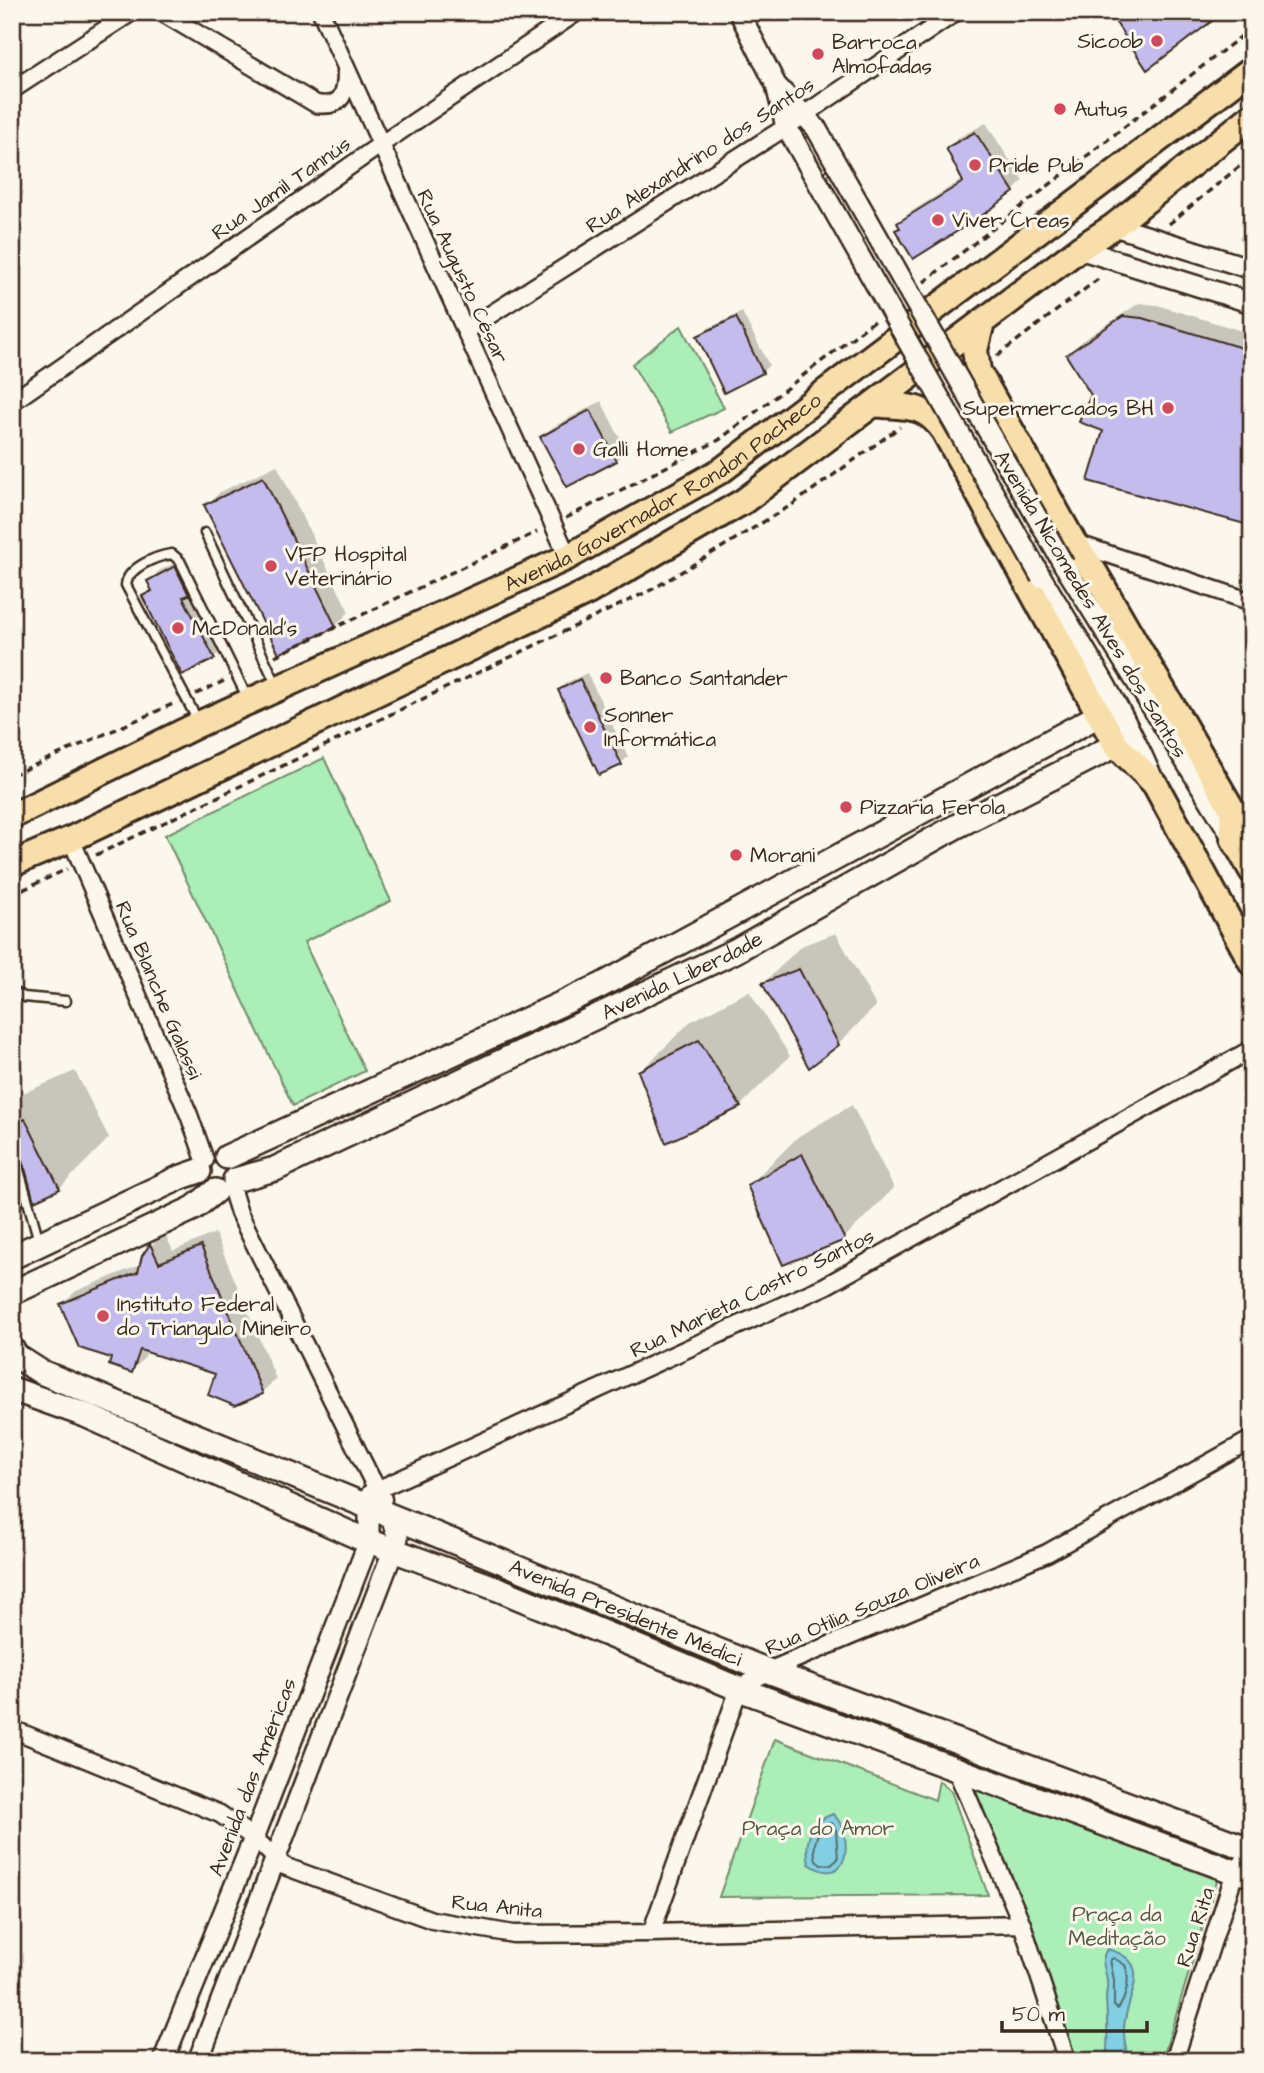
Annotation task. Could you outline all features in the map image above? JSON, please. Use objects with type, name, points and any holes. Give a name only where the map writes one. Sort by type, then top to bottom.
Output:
[{"type":"main road","name":"Avenida Governador Rondon Pacheco","points":[[12,816],[199,724],[568,557],[722,470],[1252,69]]},
{"type":"main road","name":"Avenida Governador Rondon Pacheco","points":[[12,864],[71,839],[588,592],[744,501],[1079,249],[1114,226],[1252,116]]},
{"type":"main road","name":"Avenida Nicomedes Alves dos Santos","points":[[982,322],[975,350],[978,371],[1017,440],[1069,554],[1095,573],[1231,809],[1246,850]]},
{"type":"main road","name":"Avenida Nicomedes Alves dos Santos","points":[[874,404],[924,411],[933,416],[964,467],[1116,745],[1155,784],[1252,962]]},
{"type":"main road","points":[[964,467],[969,439],[978,428],[993,427],[1005,430],[1017,440]]},
{"type":"main road","name":"Avenida Liberdade","points":[[12,1257],[212,1161],[600,986],[1099,715]]},
{"type":"main road","name":"Avenida Liberdade","points":[[12,1293],[194,1208],[226,1187],[275,1169],[723,957],[955,827],[1116,745]]},
{"type":"main road","points":[[779,889],[795,917]]},
{"type":"main road","points":[[212,1161],[236,1168],[226,1187],[205,1187],[199,1177],[212,1161]]},
{"type":"main road","name":"Avenida Presidente Médici","points":[[12,1349],[16,1356],[41,1372],[376,1496],[768,1671],[1252,1850]]},
{"type":"main road","name":"Avenida Presidente Médici","points":[[12,1389],[85,1415],[369,1541],[503,1591],[739,1689],[1244,1873]]},
{"type":"street","points":[[12,90],[132,12]]},
{"type":"street","points":[[161,12],[316,104],[332,104],[342,98],[346,89],[346,68]]},
{"type":"street","name":"Rua Augusto César","points":[[321,12],[568,557]]},
{"type":"street","name":"Rua Jamil Tannús","points":[[12,401],[380,145],[577,12]]},
{"type":"street","name":"Avenida Nicomedes Alves dos Santos","points":[[739,12],[776,85],[790,134],[1041,577],[1111,694],[1137,742],[1155,784]]},
{"type":"street","name":"Rua Alexandrino dos Santos","points":[[466,330],[790,134],[956,12]]},
{"type":"street","name":"Avenida Nicomedes Alves dos Santos","points":[[776,85],[810,120],[1069,554]]},
{"type":"street","points":[[1079,249],[1246,301],[1251,269],[1114,226]]},
{"type":"street","points":[[1069,554],[1252,601]]},
{"type":"street","name":"Rua Blanche Galassi","points":[[71,839],[189,1115],[212,1161]]},
{"type":"street","name":"Rua Marieta Castro Santos","points":[[376,1496],[825,1286],[1252,1049]]},
{"type":"street","points":[[198,2061],[398,1538],[226,1187]]},
{"type":"street","name":"Rua Otilia Souza Oliveira","points":[[739,1689],[768,1671],[1047,1553],[1252,1439]]},
{"type":"street","name":"Avenida das Américas","points":[[163,2061],[254,1838],[369,1541],[376,1496]]},
{"type":"street","points":[[651,1933],[739,1689]]},
{"type":"street","name":"Rua Anita","points":[[12,1730],[220,1814],[254,1838],[284,1866],[432,1920],[513,1934],[1022,1924]]},
{"type":"street","points":[[955,1767],[1022,1924],[1067,2061]]},
{"type":"street","name":"Rua Rita","points":[[1174,2061],[1252,1850]]},
{"type":"lane","points":[[205,533],[278,688]]},
{"type":"lane","points":[[199,724],[126,585],[131,571],[164,555],[172,554],[180,561],[249,702]]},
{"type":"lane","points":[[12,992],[24,997],[66,1001]]},
{"type":"lane","points":[[12,1145],[40,1244]]},
{"type":"path","points":[[917,288],[1252,28]]},
{"type":"path","points":[[265,661],[553,525],[719,440],[884,313]]},
{"type":"path","points":[[12,775],[236,676]]},
{"type":"green space","points":[[681,326],[724,408],[672,432],[632,364]]},
{"type":"green space","points":[[324,758],[391,901],[304,942],[365,1071],[293,1106],[165,835]]},
{"type":"green space","name":"Praça do Amor","points":[[775,1739],[935,1800],[939,1781],[951,1791],[988,1895],[719,1897]]},
{"type":"green space","name":"Praça da Meditação","points":[[968,1777],[1218,1877],[1162,2061],[1076,2061],[1031,1922]]},
{"type":"water","points":[[833,1814],[844,1834],[845,1857],[841,1865],[833,1871],[823,1871],[809,1864],[808,1840],[814,1827]]},
{"type":"water","points":[[1107,1949],[1122,1955],[1131,1962],[1135,1970],[1124,2027],[1128,2061],[1106,2061],[1107,1983],[1103,1961]]},
{"type":"building","name":"Sicoob","points":[[1109,12],[1224,12],[1147,70]]},
{"type":"building","points":[[975,132],[1014,192],[913,259],[895,230],[900,228],[897,223],[963,182],[946,148]]},
{"type":"building","name":"Supermercados BH","points":[[1123,316],[1142,318],[1252,351],[1252,526],[1088,481],[1103,431],[1079,422],[1091,395],[1066,355]]},
{"type":"building","points":[[736,317],[763,373],[724,393],[697,336]]},
{"type":"building","name":"Galli Home","points":[[590,410],[617,461],[567,487],[540,437]]},
{"type":"building","name":"VFP Hospital Veterinário","points":[[263,477],[336,627],[279,654],[204,505]]},
{"type":"building","name":"McDonald's","points":[[175,566],[189,595],[183,597],[215,659],[182,675],[142,596],[152,591],[147,581]]},
{"type":"building","name":"Sonner Informática","points":[[580,679],[622,765],[599,775],[558,690]]},
{"type":"building","points":[[799,969],[839,1045],[809,1068],[762,983]]},
{"type":"building","points":[[699,1040],[741,1107],[666,1143],[638,1071]]},
{"type":"building","points":[[25,1119],[60,1189],[34,1201],[18,1143],[12,1139],[12,1125]]},
{"type":"building","points":[[802,1154],[845,1240],[783,1265],[747,1185]]},
{"type":"building","points":[[12,1170],[22,1206],[12,1210]]},
{"type":"building","name":"Instituto Federal do Triangulo Mineiro","points":[[150,1244],[159,1263],[201,1246],[263,1394],[235,1406],[208,1395],[215,1374],[140,1350],[132,1373],[109,1365],[111,1358],[79,1348],[60,1304],[138,1272],[142,1256]]},
{"type":"place","name":"Sicoob","points":[[1157,41]]},
{"type":"place","name":"Barroca Almofadas","points":[[818,54]]},
{"type":"place","name":"Autus","points":[[1060,109]]},
{"type":"place","name":"Pride Pub","points":[[975,165]]},
{"type":"place","name":"Viver Creas","points":[[938,220]]},
{"type":"place","name":"Supermercados BH","points":[[1168,408]]},
{"type":"place","name":"Galli Home","points":[[579,449]]},
{"type":"place","name":"VFP Hospital Veterinário","points":[[271,566]]},
{"type":"place","name":"McDonald's","points":[[178,628]]},
{"type":"place","name":"Banco Santander","points":[[606,678]]},
{"type":"place","name":"Sonner Informática","points":[[590,727]]},
{"type":"place","name":"Pizzaria Ferola","points":[[846,807]]},
{"type":"place","name":"Morani","points":[[736,855]]},
{"type":"place","name":"Instituto Federal do Triangulo Mineiro","points":[[103,1316]]}]
